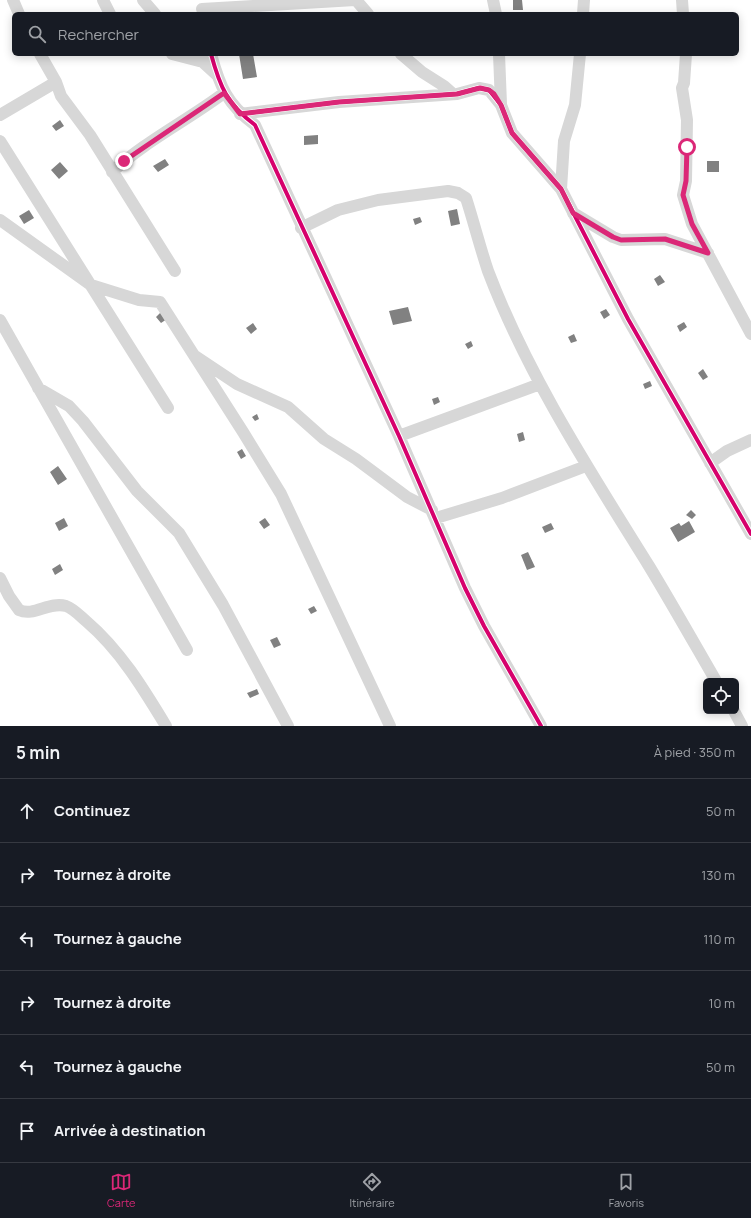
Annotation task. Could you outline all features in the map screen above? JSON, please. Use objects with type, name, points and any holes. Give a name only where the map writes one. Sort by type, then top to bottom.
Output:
[{"type":"street","points":[[13,0],[18,12]]},
{"type":"street","points":[[103,0],[109,12]]},
{"type":"street","points":[[143,0],[153,12]]},
{"type":"street","points":[[201,8],[356,0],[366,12]]},
{"type":"street","points":[[493,0],[496,12]]},
{"type":"street","points":[[584,0],[584,12]]},
{"type":"street","points":[[682,0],[684,12]]},
{"type":"street","points":[[41,56],[56,82],[61,96],[90,135],[175,271]]},
{"type":"street","points":[[212,56],[224,93],[240,114],[255,125],[301,228],[399,436],[465,588],[484,626],[541,726]]},
{"type":"street","points":[[403,56],[422,72],[444,86],[453,94]]},
{"type":"street","points":[[499,56],[501,105]]},
{"type":"street","points":[[561,189],[564,141],[575,105],[580,56]]},
{"type":"street","points":[[686,56],[684,83],[682,88],[687,120],[686,181],[683,195],[692,224],[751,334]]},
{"type":"street","points":[[197,57],[217,75]]},
{"type":"street","points":[[0,115],[56,82]]},
{"type":"street","points":[[240,114],[339,102],[453,94],[474,88],[484,88],[494,94],[501,105],[512,133],[561,189],[628,320],[751,534]]},
{"type":"street","points":[[112,172],[137,151],[171,130],[224,93]]},
{"type":"street","points":[[0,141],[168,408]]},
{"type":"street","points":[[301,228],[338,210],[378,200],[448,191],[466,198],[488,270],[502,304],[540,384],[586,466],[649,567],[714,678]]},
{"type":"street","points":[[573,213],[613,237],[621,240],[665,239],[708,253]]},
{"type":"street","points":[[0,220],[91,285],[139,300],[160,302],[281,494],[390,726]]},
{"type":"street","points":[[0,320],[187,650]]},
{"type":"street","points":[[194,355],[236,384],[288,407],[324,439],[356,459],[407,497],[434,514],[502,498],[586,466]]},
{"type":"street","points":[[399,436],[540,384]]},
{"type":"street","points":[[38,388],[69,406],[83,421],[137,491],[179,533],[223,605],[288,726]]},
{"type":"street","points":[[710,463],[727,451],[751,440]]},
{"type":"street","points":[[0,578],[18,610],[28,613],[53,605],[67,606],[102,635],[138,679],[166,726]]},
{"type":"street","points":[[736,714],[742,726]]},
{"type":"building","points":[[513,0],[522,0],[523,10],[513,10]]},
{"type":"building","points":[[239,56],[253,56],[257,77],[243,79]]},
{"type":"building","points":[[60,120],[64,126],[56,131],[52,126]]},
{"type":"building","points":[[318,135],[318,144],[304,145],[304,136]]},
{"type":"building","points":[[165,159],[169,165],[158,172],[153,166]]},
{"type":"building","points":[[707,161],[719,161],[719,172],[707,172]]},
{"type":"building","points":[[60,162],[68,171],[59,179],[51,170]]},
{"type":"building","points":[[457,209],[460,224],[451,226],[448,211]]},
{"type":"building","points":[[29,210],[34,218],[24,224],[19,216]]},
{"type":"building","points":[[420,217],[422,222],[415,225],[413,219]]},
{"type":"building","points":[[660,275],[665,282],[658,286],[654,279]]},
{"type":"building","points":[[408,307],[412,321],[393,325],[389,311]]},
{"type":"building","points":[[606,309],[610,315],[604,319],[600,312]]},
{"type":"building","points":[[161,312],[167,319],[161,323],[156,317]]},
{"type":"building","points":[[684,322],[687,327],[680,332],[677,326]]},
{"type":"building","points":[[253,323],[257,329],[251,334],[246,328]]},
{"type":"building","points":[[574,334],[577,341],[571,343],[568,337]]},
{"type":"building","points":[[471,341],[473,346],[468,349],[465,344]]},
{"type":"building","points":[[703,369],[708,377],[703,380],[698,373]]},
{"type":"building","points":[[650,381],[652,386],[645,389],[643,384]]},
{"type":"building","points":[[438,397],[440,402],[434,405],[432,399]]},
{"type":"building","points":[[257,414],[259,419],[255,421],[252,417]]},
{"type":"building","points":[[523,432],[525,440],[519,442],[517,434]]},
{"type":"building","points":[[242,449],[246,456],[241,459],[237,452]]},
{"type":"building","points":[[58,466],[67,479],[58,485],[50,472]]},
{"type":"building","points":[[691,510],[696,515],[692,519],[686,515]]},
{"type":"building","points":[[64,518],[68,526],[59,531],[55,523]]},
{"type":"building","points":[[265,518],[270,525],[264,529],[259,522]]},
{"type":"building","points":[[689,521],[695,532],[678,542],[670,528],[679,523],[681,526]]},
{"type":"building","points":[[551,523],[554,529],[545,533],[542,527]]},
{"type":"building","points":[[528,552],[535,567],[527,570],[521,555]]},
{"type":"building","points":[[60,564],[63,570],[55,575],[52,569]]},
{"type":"building","points":[[314,606],[317,611],[311,614],[308,609]]},
{"type":"building","points":[[277,637],[281,645],[274,648],[270,640]]},
{"type":"building","points":[[257,689],[259,694],[250,698],[247,693]]},
{"type":"cycle path","points":[[212,56],[221,85],[231,102],[255,125],[399,436],[465,588],[484,626],[541,726]]},
{"type":"cycle path","points":[[240,114],[339,102],[457,94],[479,88],[489,90],[501,105],[512,133],[561,189],[628,319],[751,534]]},
{"type":"route","points":[[124,161],[224,93],[226,98],[240,114],[339,102],[457,94],[474,88],[484,88],[494,94],[501,105],[512,133],[561,189],[573,213],[589,221],[613,237],[621,240],[639,238],[665,239],[708,253],[692,224],[683,195],[686,181],[687,147]]}]
